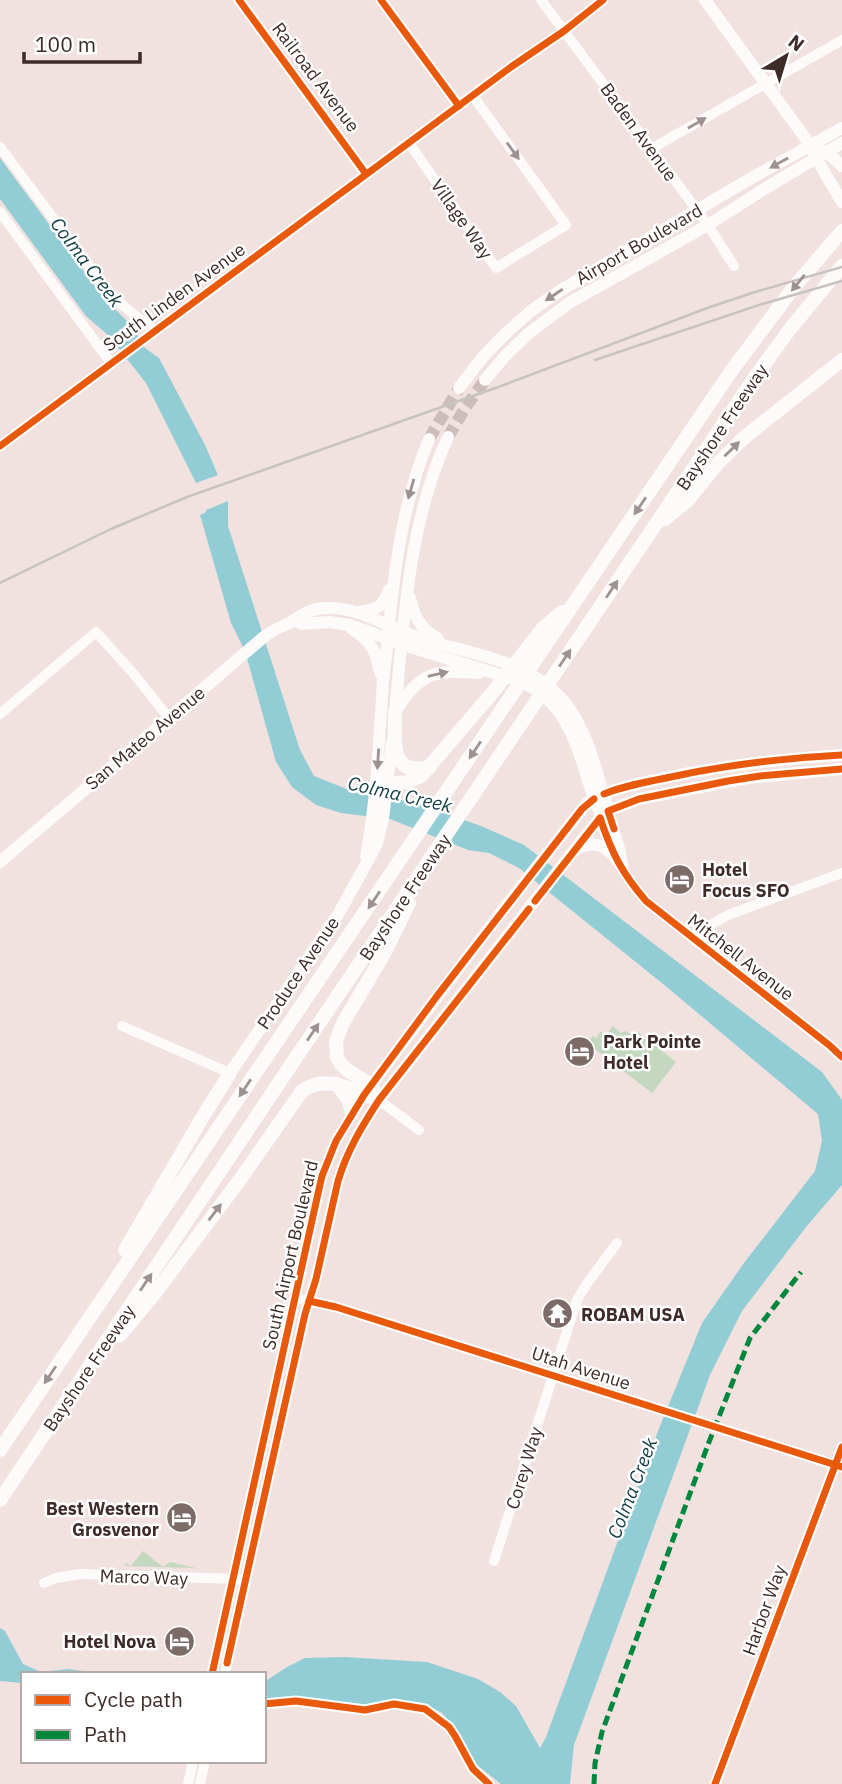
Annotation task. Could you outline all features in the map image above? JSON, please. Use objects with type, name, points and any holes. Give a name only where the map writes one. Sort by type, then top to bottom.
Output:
[{"type":"highway","name":"Bayshore Freeway","points":[[0,1450],[508,702],[543,628],[574,602],[732,370],[794,287],[842,231]]},
{"type":"highway","name":"Bayshore Freeway","points":[[0,1500],[644,541],[678,502],[769,357],[842,265]]},
{"type":"highway","points":[[678,502],[746,436],[842,360]]},
{"type":"highway","points":[[381,789],[414,780],[430,767],[493,692],[525,664]]},
{"type":"highway","points":[[395,712],[394,747],[399,760],[410,768],[430,767]]},
{"type":"highway","points":[[379,1100],[341,1064],[337,1057],[336,1041],[343,1023],[385,952],[435,852]]},
{"type":"highway","points":[[88,1319],[132,1237],[230,1073]]},
{"type":"highway","points":[[81,1380],[155,1293],[302,1091],[316,1083],[327,1082],[367,1090]]},
{"type":"highway","points":[[337,1084],[349,1101],[352,1114]]},
{"type":"main road","points":[[705,0],[818,152],[842,202]]},
{"type":"main road","name":"Airport Boulevard","points":[[485,380],[517,344],[555,313],[708,225],[818,152],[842,128]]},
{"type":"main road","name":"Airport Boulevard","points":[[459,388],[494,345],[531,311],[575,281],[696,210],[842,143]]},
{"type":"main road","points":[[818,152],[842,166]]},
{"type":"main road","points":[[403,638],[410,573],[421,510],[433,472],[448,438]]},
{"type":"main road","points":[[388,639],[393,580],[406,506],[429,439]]},
{"type":"main road","points":[[410,573],[411,600],[419,623],[432,635],[457,649]]},
{"type":"main road","points":[[359,612],[380,607],[393,580]]},
{"type":"main road","name":"San Mateo Avenue","points":[[0,862],[243,654],[265,636],[299,615],[319,608],[359,612],[390,625],[403,638]]},
{"type":"main road","points":[[293,620],[302,624],[339,622],[388,639],[403,638],[457,649],[509,663],[537,678],[562,699],[579,724],[604,814],[639,799],[728,781],[842,769]]},
{"type":"main road","points":[[339,622],[370,643],[384,677]]},
{"type":"main road","points":[[403,638],[531,687],[543,695],[562,716],[599,796]]},
{"type":"main road","name":"Produce Avenue","points":[[381,789],[395,712],[403,638]]},
{"type":"main road","name":"Produce Avenue","points":[[230,1073],[339,912],[363,871],[378,818],[388,639]]},
{"type":"main road","points":[[395,712],[412,688],[427,677],[449,672],[498,674]]},
{"type":"main road","points":[[599,796],[636,784],[715,767],[777,759],[842,755]]},
{"type":"main road","name":"South Airport Boulevard","points":[[367,1090],[519,888],[582,809],[599,796]]},
{"type":"main road","name":"South Airport Boulevard","points":[[379,1100],[604,814]]},
{"type":"main road","points":[[570,856],[586,844],[594,844],[602,845],[615,858]]},
{"type":"street","name":"Railroad Avenue","points":[[239,0],[366,174]]},
{"type":"street","points":[[381,0],[459,106]]},
{"type":"street","name":"Baden Avenue","points":[[541,0],[708,225],[734,266]]},
{"type":"street","name":"South Linden Avenue","points":[[0,446],[603,0]]},
{"type":"street","points":[[651,149],[842,40]]},
{"type":"street","name":"Village Way","points":[[409,143],[496,268],[566,225],[473,96]]},
{"type":"street","points":[[0,146],[104,286],[116,300],[155,331]]},
{"type":"street","points":[[0,212],[115,361]]},
{"type":"street","points":[[0,714],[96,632],[169,718]]},
{"type":"street","name":"Mitchell Avenue","points":[[604,814],[615,858],[646,901],[842,1057]]},
{"type":"street","name":"Mitchell Avenue","points":[[604,814],[619,844],[627,876]]},
{"type":"street","points":[[698,943],[712,924],[728,915],[842,873]]},
{"type":"street","points":[[122,1026],[230,1073]]},
{"type":"street","name":"South Airport Boulevard","points":[[212,1672],[322,1176],[336,1141],[367,1090]]},
{"type":"street","points":[[379,1100],[419,1130]]},
{"type":"street","name":"South Airport Boulevard","points":[[225,1672],[309,1301],[343,1165],[379,1100]]},
{"type":"street","name":"Corey Way","points":[[495,1561],[580,1294],[617,1243]]},
{"type":"street","name":"Utah Avenue","points":[[295,1297],[335,1307],[839,1466]]},
{"type":"street","name":"Harbor Way","points":[[715,1784],[839,1466],[842,1447]]},
{"type":"street","name":"Marco Way","points":[[44,1583],[80,1574],[246,1579]]},
{"type":"street","points":[[188,1784],[193,1763]]},
{"type":"street","points":[[200,1784],[205,1763]]},
{"type":"green space","points":[[613,1026],[621,1033],[625,1031],[633,1035],[637,1031],[676,1062],[652,1093],[587,1043],[601,1031],[606,1035]]},
{"type":"green space","points":[[143,1551],[163,1567],[170,1562],[196,1568],[124,1566],[126,1563],[131,1566]]},
{"type":"water","points":[[0,158],[102,296],[132,326],[145,348],[159,358],[218,475],[196,483],[146,383],[109,336],[86,316],[0,199]]},
{"type":"water","points":[[228,501],[228,526],[300,750],[314,776],[354,792],[413,802],[481,826],[524,845],[822,1072],[842,1100],[842,1185],[742,1311],[710,1375],[574,1745],[570,1784],[501,1784],[472,1761],[454,1727],[442,1713],[424,1704],[393,1700],[370,1705],[300,1698],[266,1700],[266,1681],[305,1658],[344,1657],[427,1662],[478,1679],[500,1692],[516,1706],[540,1748],[660,1426],[702,1323],[815,1171],[822,1141],[818,1114],[519,868],[489,853],[468,850],[390,819],[341,813],[316,805],[292,787],[276,762],[245,651],[231,623],[200,515]]},
{"type":"water","points":[[0,1628],[5,1631],[23,1664],[41,1672],[21,1672],[21,1683],[0,1681]]},
{"type":"water","points":[[68,1669],[91,1672],[41,1672]]},
{"type":"tunnel","points":[[448,437],[485,380]]},
{"type":"tunnel","points":[[429,439],[459,388]]},
{"type":"railway","points":[[0,583],[111,529],[187,497],[501,386],[710,307],[842,267]]},
{"type":"railway","points":[[595,360],[759,305],[842,281]]},
{"type":"marked path","points":[[594,1784],[595,1763],[602,1732],[750,1338],[801,1272]]},
{"type":"cycle path","points":[[239,0],[366,174]]},
{"type":"cycle path","points":[[381,0],[459,106]]},
{"type":"cycle path","points":[[0,446],[603,0]]},
{"type":"cycle path","points":[[604,794],[635,784],[710,769],[842,755]]},
{"type":"cycle path","points":[[614,829],[608,811],[639,799],[760,776],[842,769]]},
{"type":"cycle path","points":[[212,1672],[322,1176],[336,1141],[364,1095],[437,996],[582,809],[594,799]]},
{"type":"cycle path","points":[[600,818],[618,862],[646,901],[842,1057]]},
{"type":"cycle path","points":[[535,901],[600,818]]},
{"type":"cycle path","points":[[227,1663],[305,1314],[316,1279],[338,1181],[346,1159],[379,1100],[529,909]]},
{"type":"cycle path","points":[[309,1301],[336,1307],[842,1467]]},
{"type":"cycle path","points":[[715,1784],[842,1447]]},
{"type":"cycle path","points":[[266,1704],[296,1701],[365,1710],[394,1704],[425,1709],[449,1727],[473,1769],[489,1784]]},
{"type":"place","name":"Hotel Focus SFO","points":[[679,879]]},
{"type":"place","name":"Park Pointe Hotel","points":[[580,1051]]},
{"type":"place","name":"ROBAM USA","points":[[558,1314]]},
{"type":"place","name":"Best Western Grosvenor","points":[[182,1518]]},
{"type":"place","name":"Hotel Nova","points":[[179,1641]]},
{"type":"water label","name":"Colma Creek","points":[[87,262]]},
{"type":"water label","name":"Colma Creek","points":[[400,794]]},
{"type":"water label","name":"Colma Creek","points":[[632,1488]]}]
